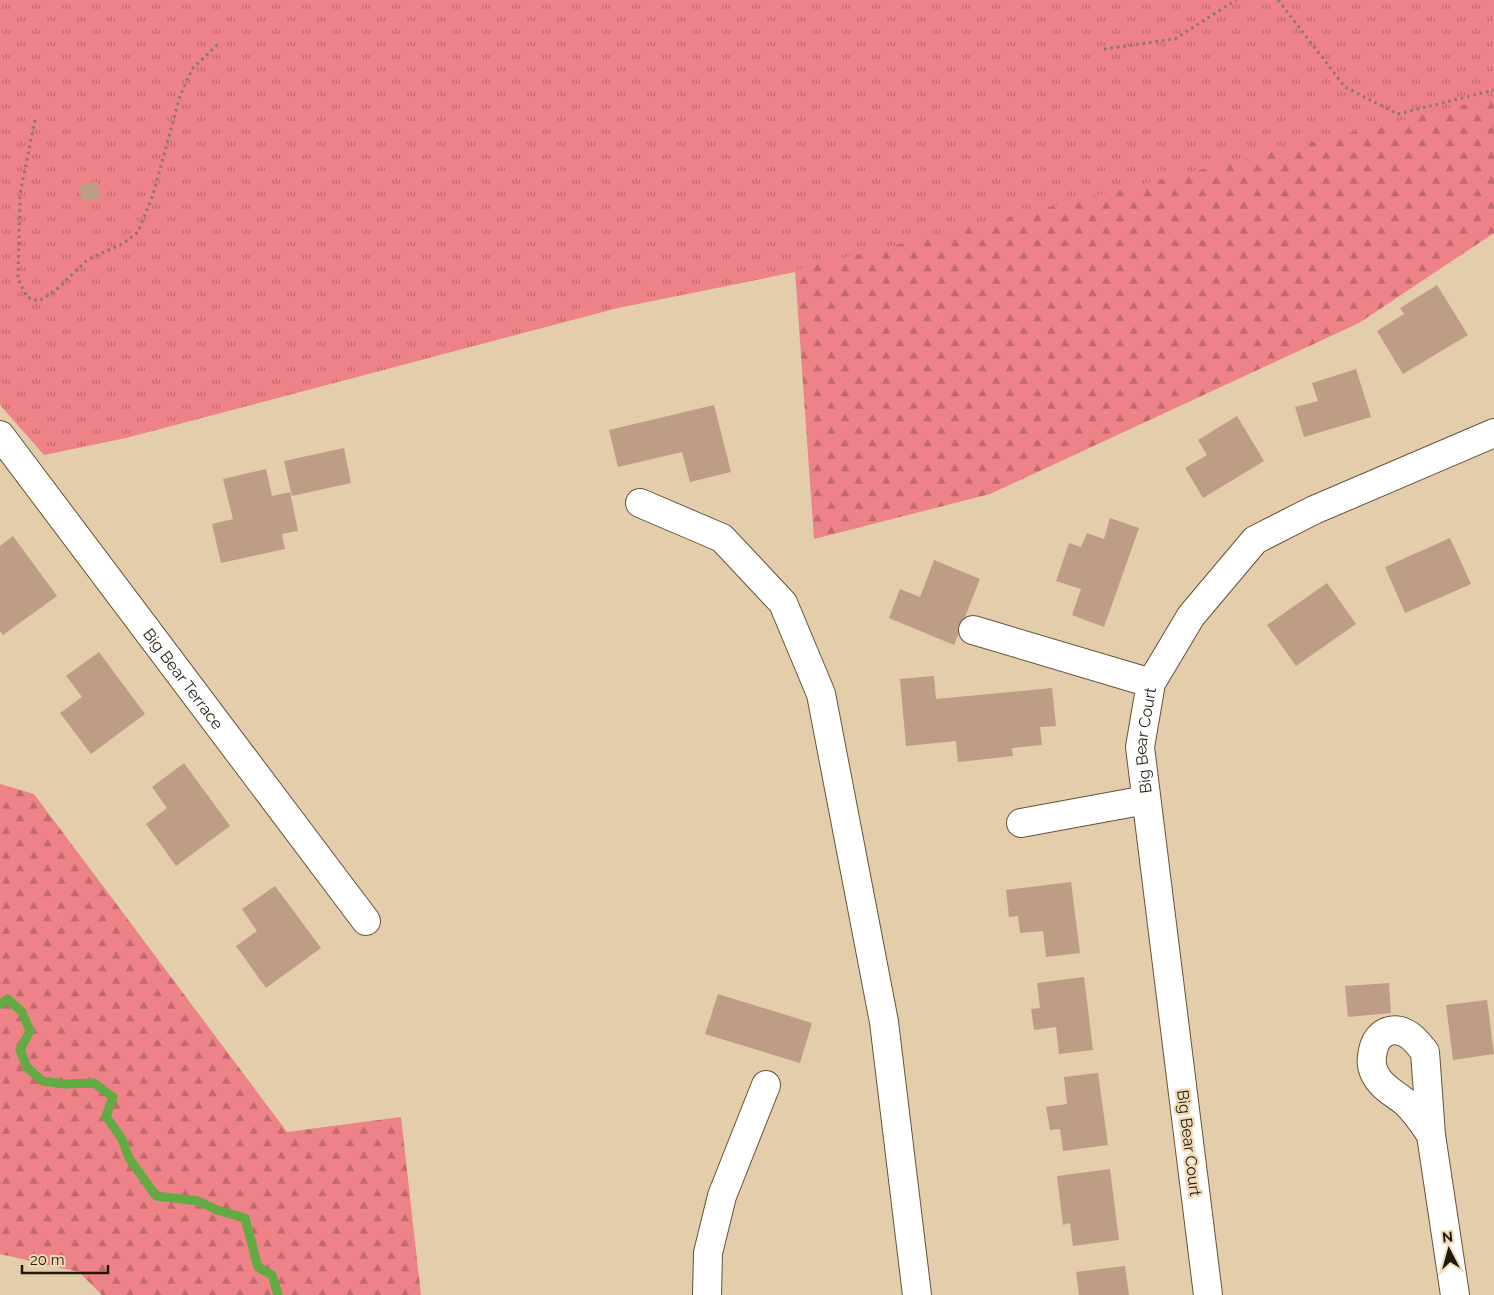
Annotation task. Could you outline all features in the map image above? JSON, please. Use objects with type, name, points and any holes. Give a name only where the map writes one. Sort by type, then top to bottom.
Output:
[{"type":"street","name":"Big Bear Court","points":[[1208,1295],[1140,747],[1151,684],[1191,616],[1255,540],[1314,510],[1494,433]]},
{"type":"street","name":"Big Bear Terrace","points":[[0,435],[366,921]]},
{"type":"street","points":[[640,503],[722,538],[783,603],[821,694],[884,1022],[917,1295]]},
{"type":"street","points":[[973,630],[1151,684]]},
{"type":"street","points":[[1021,823],[1146,800]]},
{"type":"street","points":[[707,1295],[708,1253],[722,1196],[766,1085]]},
{"type":"street","points":[[1431,1135],[1455,1295]]},
{"type":"path","points":[[1104,48],[1175,39],[1236,0]]},
{"type":"path","points":[[1278,0],[1345,87],[1398,114],[1494,90]]},
{"type":"path","points":[[35,120],[20,194],[18,279],[27,297],[39,300],[55,291],[87,260],[124,243],[138,232],[153,194],[180,96],[192,68],[220,42]]},
{"type":"green space","points":[[0,0],[1494,0],[1494,114],[1221,186],[618,308],[126,438],[44,455],[0,405]]},
{"type":"green space","points":[[1494,97],[1494,233],[1359,323],[990,494],[814,539],[795,270]]},
{"type":"green space","points":[[0,784],[34,794],[287,1132],[401,1117],[421,1295],[102,1295],[79,1272],[0,1254]]},
{"type":"building","points":[[97,182],[100,198],[82,201],[79,185]]},
{"type":"building","points":[[1437,285],[1468,335],[1403,374],[1377,331],[1404,314],[1400,308]]},
{"type":"building","points":[[1356,369],[1371,417],[1304,437],[1295,407],[1318,401],[1312,383]]},
{"type":"building","points":[[714,405],[731,472],[690,482],[682,452],[618,467],[609,430]]},
{"type":"building","points":[[1237,416],[1264,461],[1203,498],[1185,468],[1207,455],[1198,440]]},
{"type":"building","points":[[344,448],[351,483],[292,496],[284,461]]},
{"type":"building","points":[[266,469],[272,496],[290,492],[298,531],[282,534],[285,549],[221,563],[212,524],[233,519],[223,479]]},
{"type":"building","points":[[1110,518],[1139,528],[1104,627],[1072,615],[1081,589],[1056,581],[1069,543],[1081,547],[1087,533],[1104,539]]},
{"type":"building","points":[[13,536],[57,596],[3,635],[0,631],[0,546]]},
{"type":"building","points":[[1450,538],[1471,584],[1405,613],[1385,567]]},
{"type":"building","points":[[934,560],[980,579],[954,645],[889,618],[900,589],[920,597]]},
{"type":"building","points":[[1327,583],[1356,624],[1296,666],[1267,625]]},
{"type":"building","points":[[99,652],[145,714],[91,754],[60,713],[82,697],[66,676]]},
{"type":"building","points":[[934,676],[936,699],[1052,688],[1056,726],[1040,727],[1042,745],[1012,748],[1013,756],[958,762],[956,741],[906,746],[900,679]]},
{"type":"building","points":[[184,763],[230,826],[176,866],[146,824],[167,808],[152,787]]},
{"type":"building","points":[[1071,882],[1080,953],[1046,957],[1043,931],[1020,933],[1018,916],[1009,917],[1006,890]]},
{"type":"building","points":[[275,886],[321,948],[266,988],[236,946],[257,931],[242,909]]},
{"type":"building","points":[[1084,977],[1093,1050],[1059,1054],[1056,1027],[1034,1030],[1031,1009],[1040,1008],[1037,983]]},
{"type":"building","points":[[1389,983],[1391,1013],[1348,1017],[1345,986]]},
{"type":"building","points":[[718,994],[812,1023],[800,1063],[705,1034]]},
{"type":"building","points":[[1487,1000],[1494,1054],[1453,1060],[1446,1005]]},
{"type":"building","points":[[1098,1073],[1108,1145],[1063,1151],[1060,1129],[1050,1130],[1046,1107],[1067,1104],[1064,1077]]},
{"type":"building","points":[[1110,1169],[1119,1240],[1073,1246],[1070,1223],[1063,1225],[1057,1176]]},
{"type":"building","points":[[1125,1266],[1129,1295],[1079,1295],[1076,1272]]},
{"type":"waterway","points":[[0,1004],[8,999],[22,1012],[30,1031],[20,1050],[27,1067],[42,1081],[64,1084],[94,1083],[113,1097],[106,1116],[122,1139],[129,1158],[156,1196],[198,1201],[217,1210],[245,1218],[258,1267],[272,1275],[278,1295]]}]
